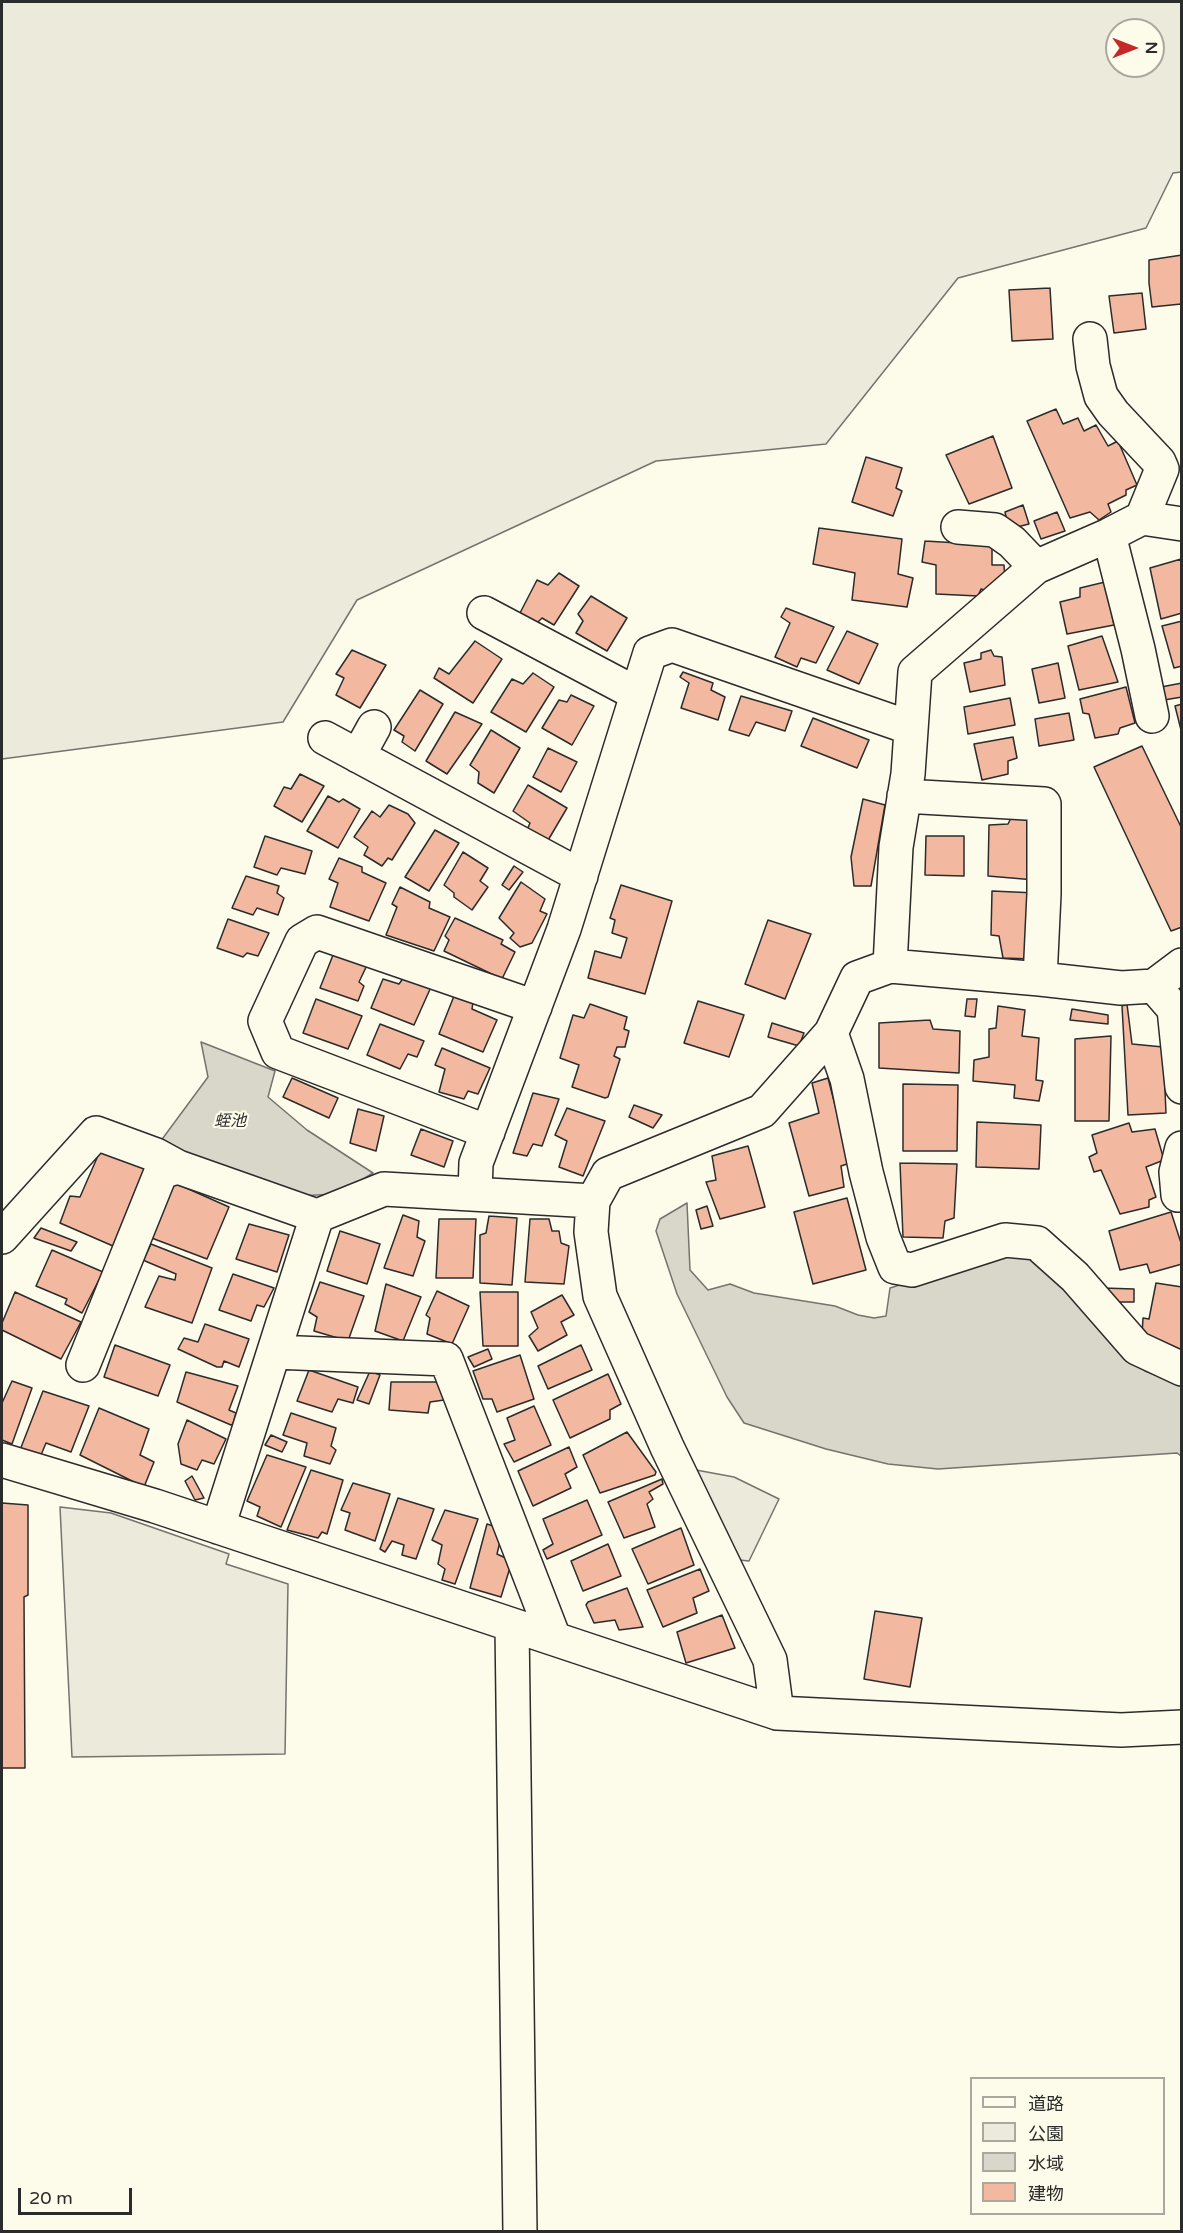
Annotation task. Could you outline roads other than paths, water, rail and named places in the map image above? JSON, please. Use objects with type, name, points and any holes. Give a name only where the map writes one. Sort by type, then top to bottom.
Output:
[{"type":"street","points":[[1090,339],[1093,366],[1101,396],[1113,413],[1159,462],[1162,470],[1142,519]]},
{"type":"street","points":[[890,966],[896,847],[904,796],[915,672],[1035,567],[1142,519],[1182,524]]},
{"type":"street","points":[[958,527],[995,530],[1012,542],[1035,567]]},
{"type":"street","points":[[1109,535],[1138,649],[1152,717]]},
{"type":"street","points":[[484,613],[637,694]]},
{"type":"street","points":[[475,1194],[477,1162],[564,929],[650,653],[672,645],[911,728]]},
{"type":"street","points":[[325,738],[366,742],[581,876]]},
{"type":"street","points":[[904,796],[1044,804],[1044,894],[1040,979]]},
{"type":"street","points":[[489,1132],[278,1052],[266,1021],[302,941],[317,932],[535,1007]]},
{"type":"street","points":[[777,1713],[770,1660],[667,1447],[600,1296],[591,1232],[593,1201],[608,1174],[762,1112],[831,1033],[857,978],[890,966],[1121,988],[1154,986],[1182,965]]},
{"type":"street","points":[[1154,986],[1174,1009],[1182,1088]]},
{"type":"street","points":[[831,1033],[847,1079],[866,1172],[883,1236],[895,1267],[912,1270],[1005,1240],[1037,1243],[1075,1277],[1137,1348],[1182,1369]]},
{"type":"street","points":[[2,1237],[96,1133],[156,1155],[178,1167],[317,1216],[384,1189],[593,1201]]},
{"type":"street","points":[[1178,1195],[1176,1172],[1182,1148]]},
{"type":"street","points":[[83,1365],[161,1172],[178,1167]]},
{"type":"street","points":[[218,1527],[317,1216]]},
{"type":"street","points":[[274,1352],[446,1359],[554,1638]]},
{"type":"street","points":[[2,1460],[218,1527],[777,1713],[1121,1730],[1182,1727]]},
{"type":"street","points":[[513,1625],[520,2232]]},
{"type":"water","name":"蛭池","points":[[201,1042],[275,1071],[268,1097],[307,1130],[373,1173],[339,1194],[296,1196],[160,1142],[208,1077]]},
{"type":"water","points":[[687,1203],[690,1270],[708,1290],[730,1284],[754,1293],[835,1306],[858,1315],[874,1318],[886,1316],[890,1288],[988,1257],[1022,1253],[1051,1272],[1118,1351],[1145,1371],[1181,1385],[1181,1456],[1177,1453],[938,1469],[888,1464],[826,1449],[744,1423],[727,1397],[677,1294],[656,1231],[660,1219]]}]
